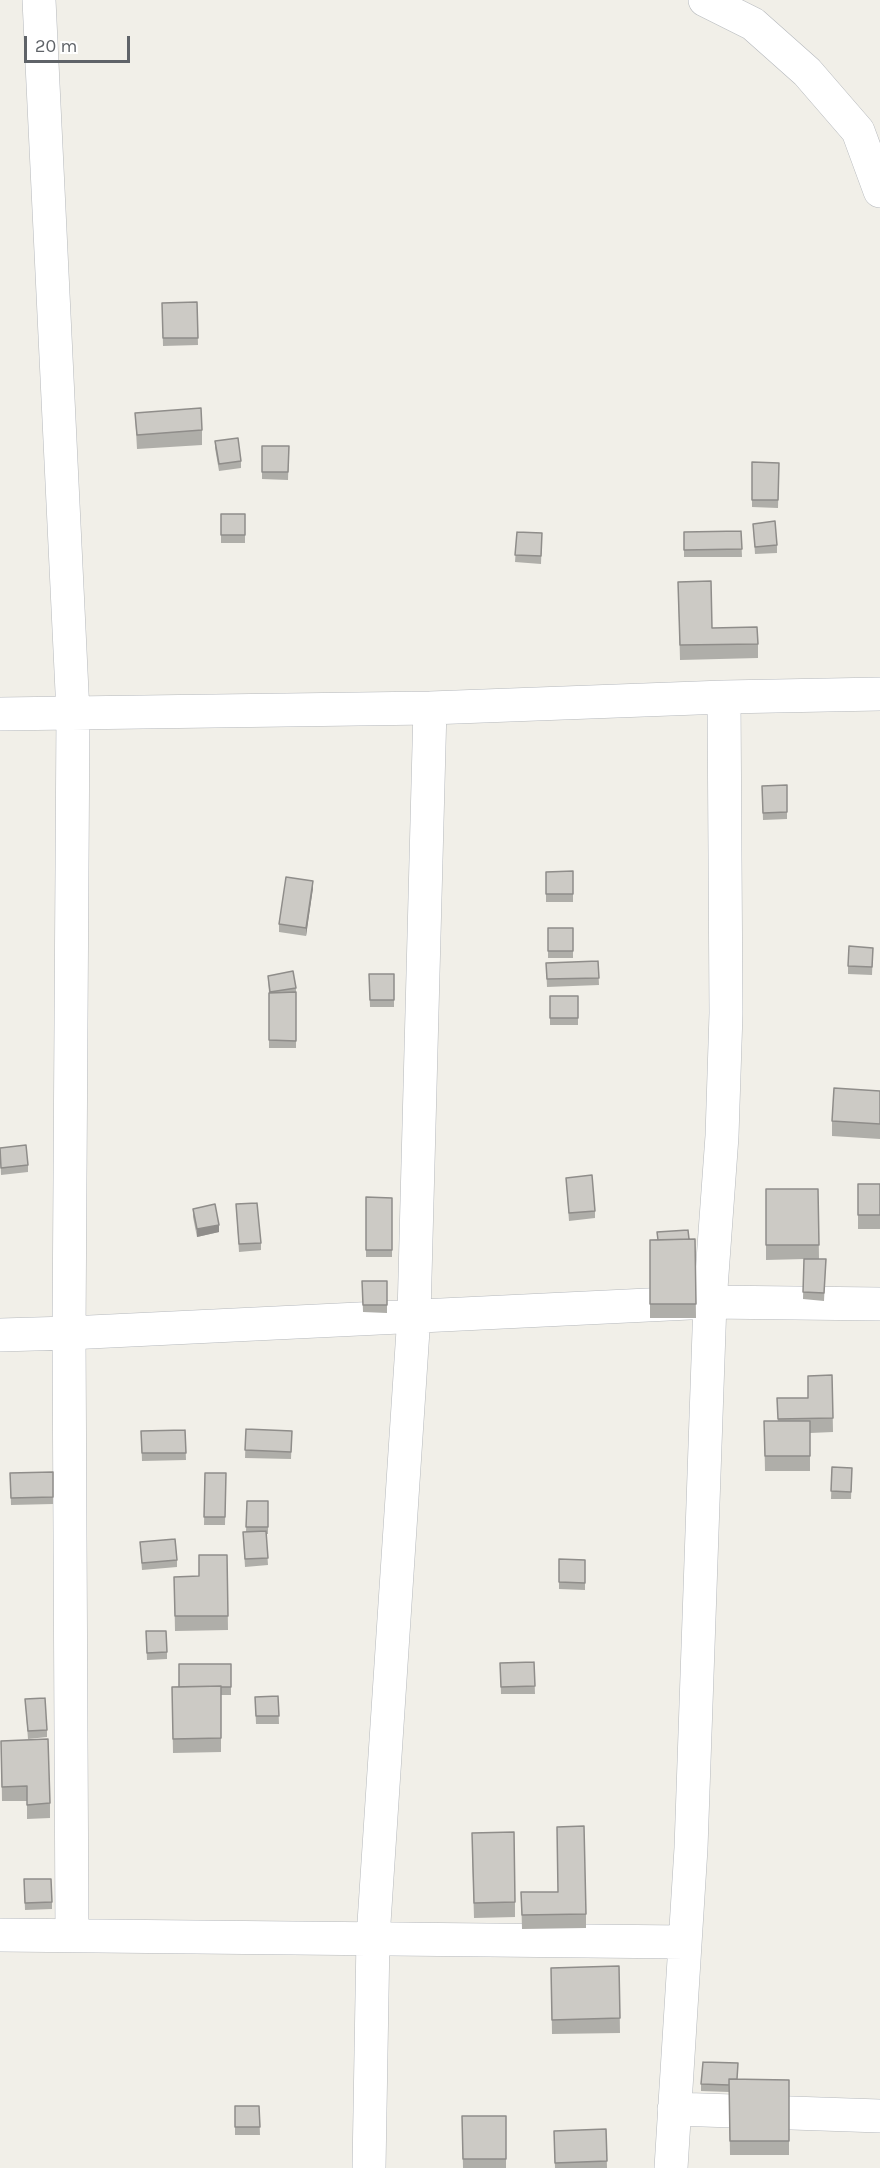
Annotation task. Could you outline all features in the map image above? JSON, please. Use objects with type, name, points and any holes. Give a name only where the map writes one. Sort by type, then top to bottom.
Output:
[{"type":"street","points":[[39,0],[73,713],[69,1333],[72,1935]]},
{"type":"street","points":[[705,0],[753,24],[807,72],[858,131],[880,191]]},
{"type":"street","points":[[0,714],[430,708],[724,697],[880,694]]},
{"type":"street","points":[[671,2168],[691,1848],[710,1302],[722,1136],[726,1013],[724,697]]},
{"type":"street","points":[[369,2168],[373,1938],[414,1315],[430,708]]},
{"type":"street","points":[[0,1335],[710,1302],[880,1304]]},
{"type":"street","points":[[0,1935],[684,1942]]},
{"type":"street","points":[[674,2109],[880,2116]]},
{"type":"building","points":[[197,302],[198,338],[163,338],[162,303]]},
{"type":"building","points":[[201,408],[202,430],[137,435],[135,413]]},
{"type":"building","points":[[238,438],[241,461],[219,464],[215,441]]},
{"type":"building","points":[[262,446],[289,446],[288,472],[262,472]]},
{"type":"building","points":[[752,462],[779,463],[778,500],[752,500]]},
{"type":"building","points":[[221,514],[245,514],[245,535],[221,535]]},
{"type":"building","points":[[775,521],[777,545],[755,547],[753,524]]},
{"type":"building","points":[[741,531],[742,549],[684,550],[684,532]]},
{"type":"building","points":[[517,532],[542,533],[541,556],[515,555]]},
{"type":"building","points":[[711,581],[712,628],[757,627],[758,644],[680,645],[678,582]]},
{"type":"building","points":[[787,785],[787,812],[763,813],[762,786]]},
{"type":"building","points":[[573,871],[573,894],[546,894],[546,872]]},
{"type":"building","points":[[286,877],[313,881],[306,928],[279,924]]},
{"type":"building","points":[[548,928],[573,928],[573,951],[548,951]]},
{"type":"building","points":[[849,946],[873,948],[872,967],[848,966]]},
{"type":"building","points":[[598,961],[599,978],[547,979],[546,963]]},
{"type":"building","points":[[293,971],[296,988],[270,992],[268,976]]},
{"type":"building","points":[[369,974],[394,974],[394,1000],[370,1000]]},
{"type":"building","points":[[296,992],[296,1041],[269,1040],[269,993]]},
{"type":"building","points":[[550,996],[578,996],[578,1018],[550,1018]]},
{"type":"building","points":[[834,1088],[880,1091],[880,1124],[832,1121]]},
{"type":"building","points":[[26,1145],[28,1165],[1,1168],[0,1148]]},
{"type":"building","points":[[592,1175],[595,1211],[569,1213],[566,1178]]},
{"type":"building","points":[[858,1184],[880,1184],[880,1215],[858,1215]]},
{"type":"building","points":[[766,1189],[818,1189],[819,1245],[766,1245]]},
{"type":"building","points":[[366,1197],[392,1198],[392,1250],[366,1250]]},
{"type":"building","points":[[257,1203],[261,1243],[239,1244],[236,1204]]},
{"type":"building","points":[[215,1204],[219,1225],[197,1229],[193,1209]]},
{"type":"building","points":[[688,1230],[689,1239],[658,1240],[657,1232]]},
{"type":"building","points":[[695,1239],[696,1304],[650,1304],[650,1240]]},
{"type":"building","points":[[804,1259],[826,1259],[824,1293],[803,1292]]},
{"type":"building","points":[[362,1281],[387,1281],[387,1305],[363,1305]]},
{"type":"building","points":[[832,1375],[833,1418],[778,1419],[777,1398],[808,1398],[808,1376]]},
{"type":"building","points":[[764,1421],[810,1421],[810,1456],[765,1456]]},
{"type":"building","points":[[246,1429],[292,1431],[291,1452],[245,1450]]},
{"type":"building","points":[[185,1430],[186,1453],[142,1453],[141,1431]]},
{"type":"building","points":[[832,1467],[852,1468],[851,1492],[831,1491]]},
{"type":"building","points":[[53,1472],[53,1497],[11,1498],[10,1473]]},
{"type":"building","points":[[205,1473],[226,1473],[225,1517],[204,1517]]},
{"type":"building","points":[[247,1501],[268,1501],[268,1527],[246,1527]]},
{"type":"building","points":[[266,1531],[268,1558],[245,1559],[243,1532]]},
{"type":"building","points":[[175,1539],[177,1560],[142,1563],[140,1542]]},
{"type":"building","points":[[199,1555],[227,1555],[228,1616],[175,1616],[174,1577],[199,1576]]},
{"type":"building","points":[[559,1559],[585,1560],[585,1583],[559,1582]]},
{"type":"building","points":[[146,1631],[166,1631],[167,1652],[147,1653]]},
{"type":"building","points":[[534,1662],[535,1686],[501,1687],[500,1663]]},
{"type":"building","points":[[179,1664],[231,1664],[231,1687],[179,1687]]},
{"type":"building","points":[[221,1686],[221,1738],[173,1739],[172,1687]]},
{"type":"building","points":[[278,1696],[279,1716],[256,1716],[255,1697]]},
{"type":"building","points":[[45,1698],[47,1730],[28,1731],[25,1699]]},
{"type":"building","points":[[48,1739],[50,1803],[27,1805],[27,1786],[2,1787],[1,1741]]},
{"type":"building","points":[[584,1826],[586,1914],[522,1915],[521,1892],[558,1892],[557,1827]]},
{"type":"building","points":[[514,1832],[515,1902],[474,1903],[472,1833]]},
{"type":"building","points":[[24,1879],[51,1879],[52,1902],[25,1903]]},
{"type":"building","points":[[619,1966],[620,2018],[552,2020],[551,1968]]},
{"type":"building","points":[[703,2062],[738,2063],[737,2079],[729,2079],[729,2085],[701,2084]]},
{"type":"building","points":[[729,2079],[789,2080],[789,2141],[730,2141]]},
{"type":"building","points":[[235,2106],[259,2106],[260,2127],[235,2127]]},
{"type":"building","points":[[462,2116],[506,2116],[506,2159],[463,2159]]},
{"type":"building","points":[[606,2129],[607,2161],[555,2163],[554,2131]]}]
